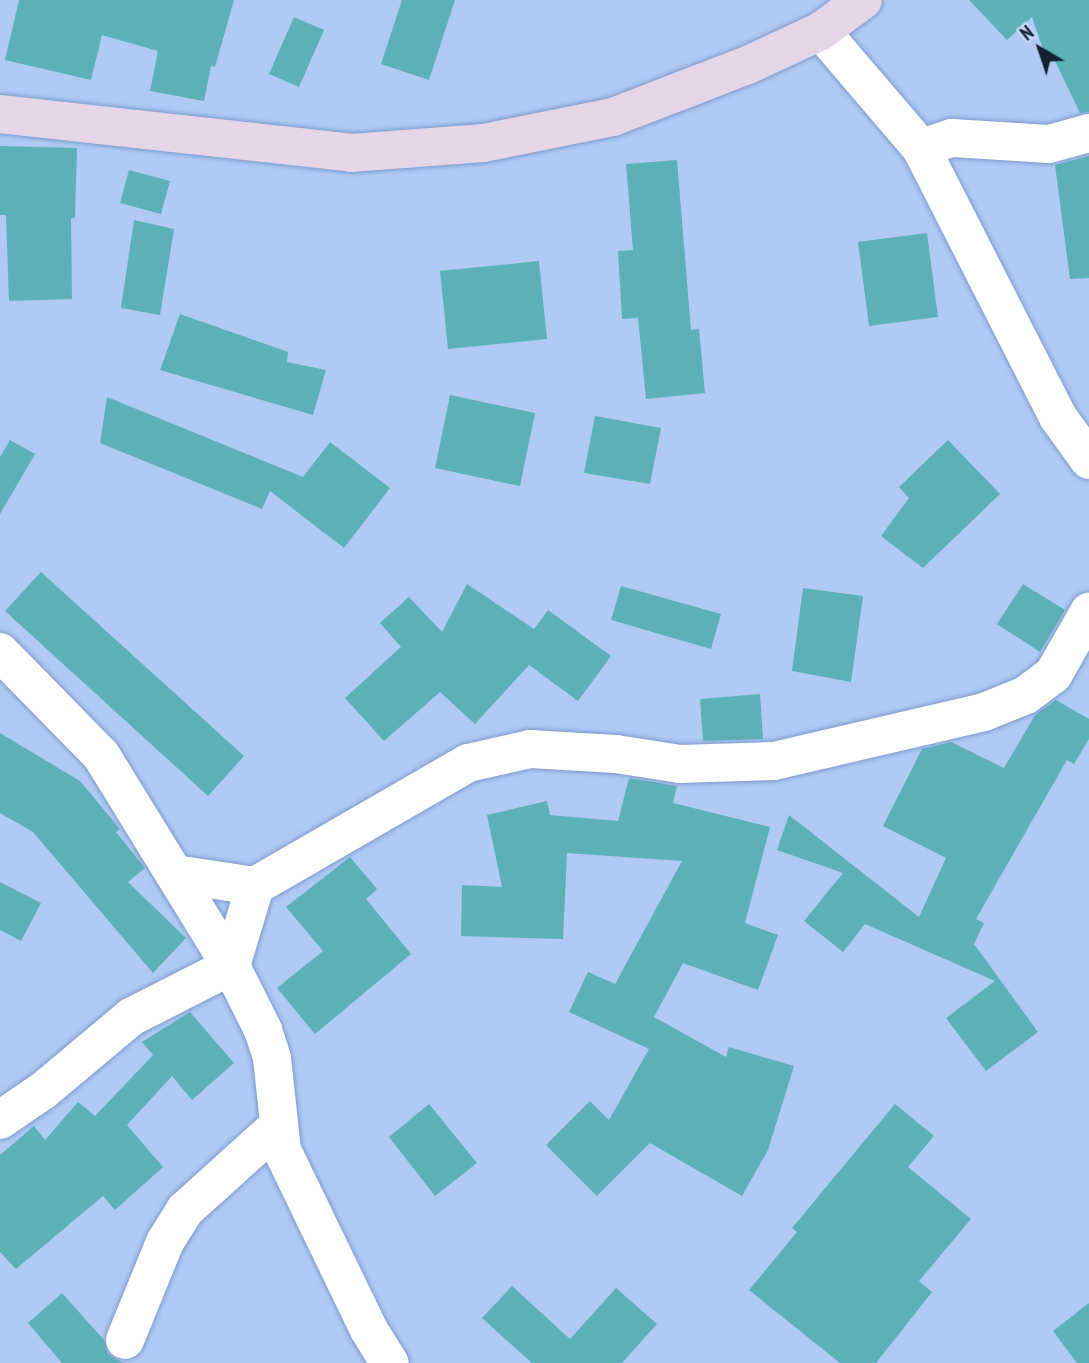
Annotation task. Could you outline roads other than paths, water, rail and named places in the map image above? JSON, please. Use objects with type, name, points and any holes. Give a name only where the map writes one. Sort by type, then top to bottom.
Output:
[{"type":"street","points":[[0,114],[351,153],[484,143],[613,117],[748,65],[821,31],[863,0]]},
{"type":"street","points":[[821,31],[921,148],[1058,417],[1089,460]]},
{"type":"street","points":[[921,148],[952,138],[1049,144],[1089,133]]},
{"type":"street","points":[[175,874],[255,886],[480,760],[530,749],[616,754],[680,764],[774,761],[984,712],[1026,695],[1053,675],[1089,612]]},
{"type":"street","points":[[0,652],[101,755],[231,966],[269,1049],[282,1150],[369,1330],[390,1363]]},
{"type":"street","points":[[0,1120],[44,1090],[131,1017],[231,966],[255,886]]},
{"type":"street","points":[[125,1340],[165,1241],[185,1210],[278,1126]]}]
